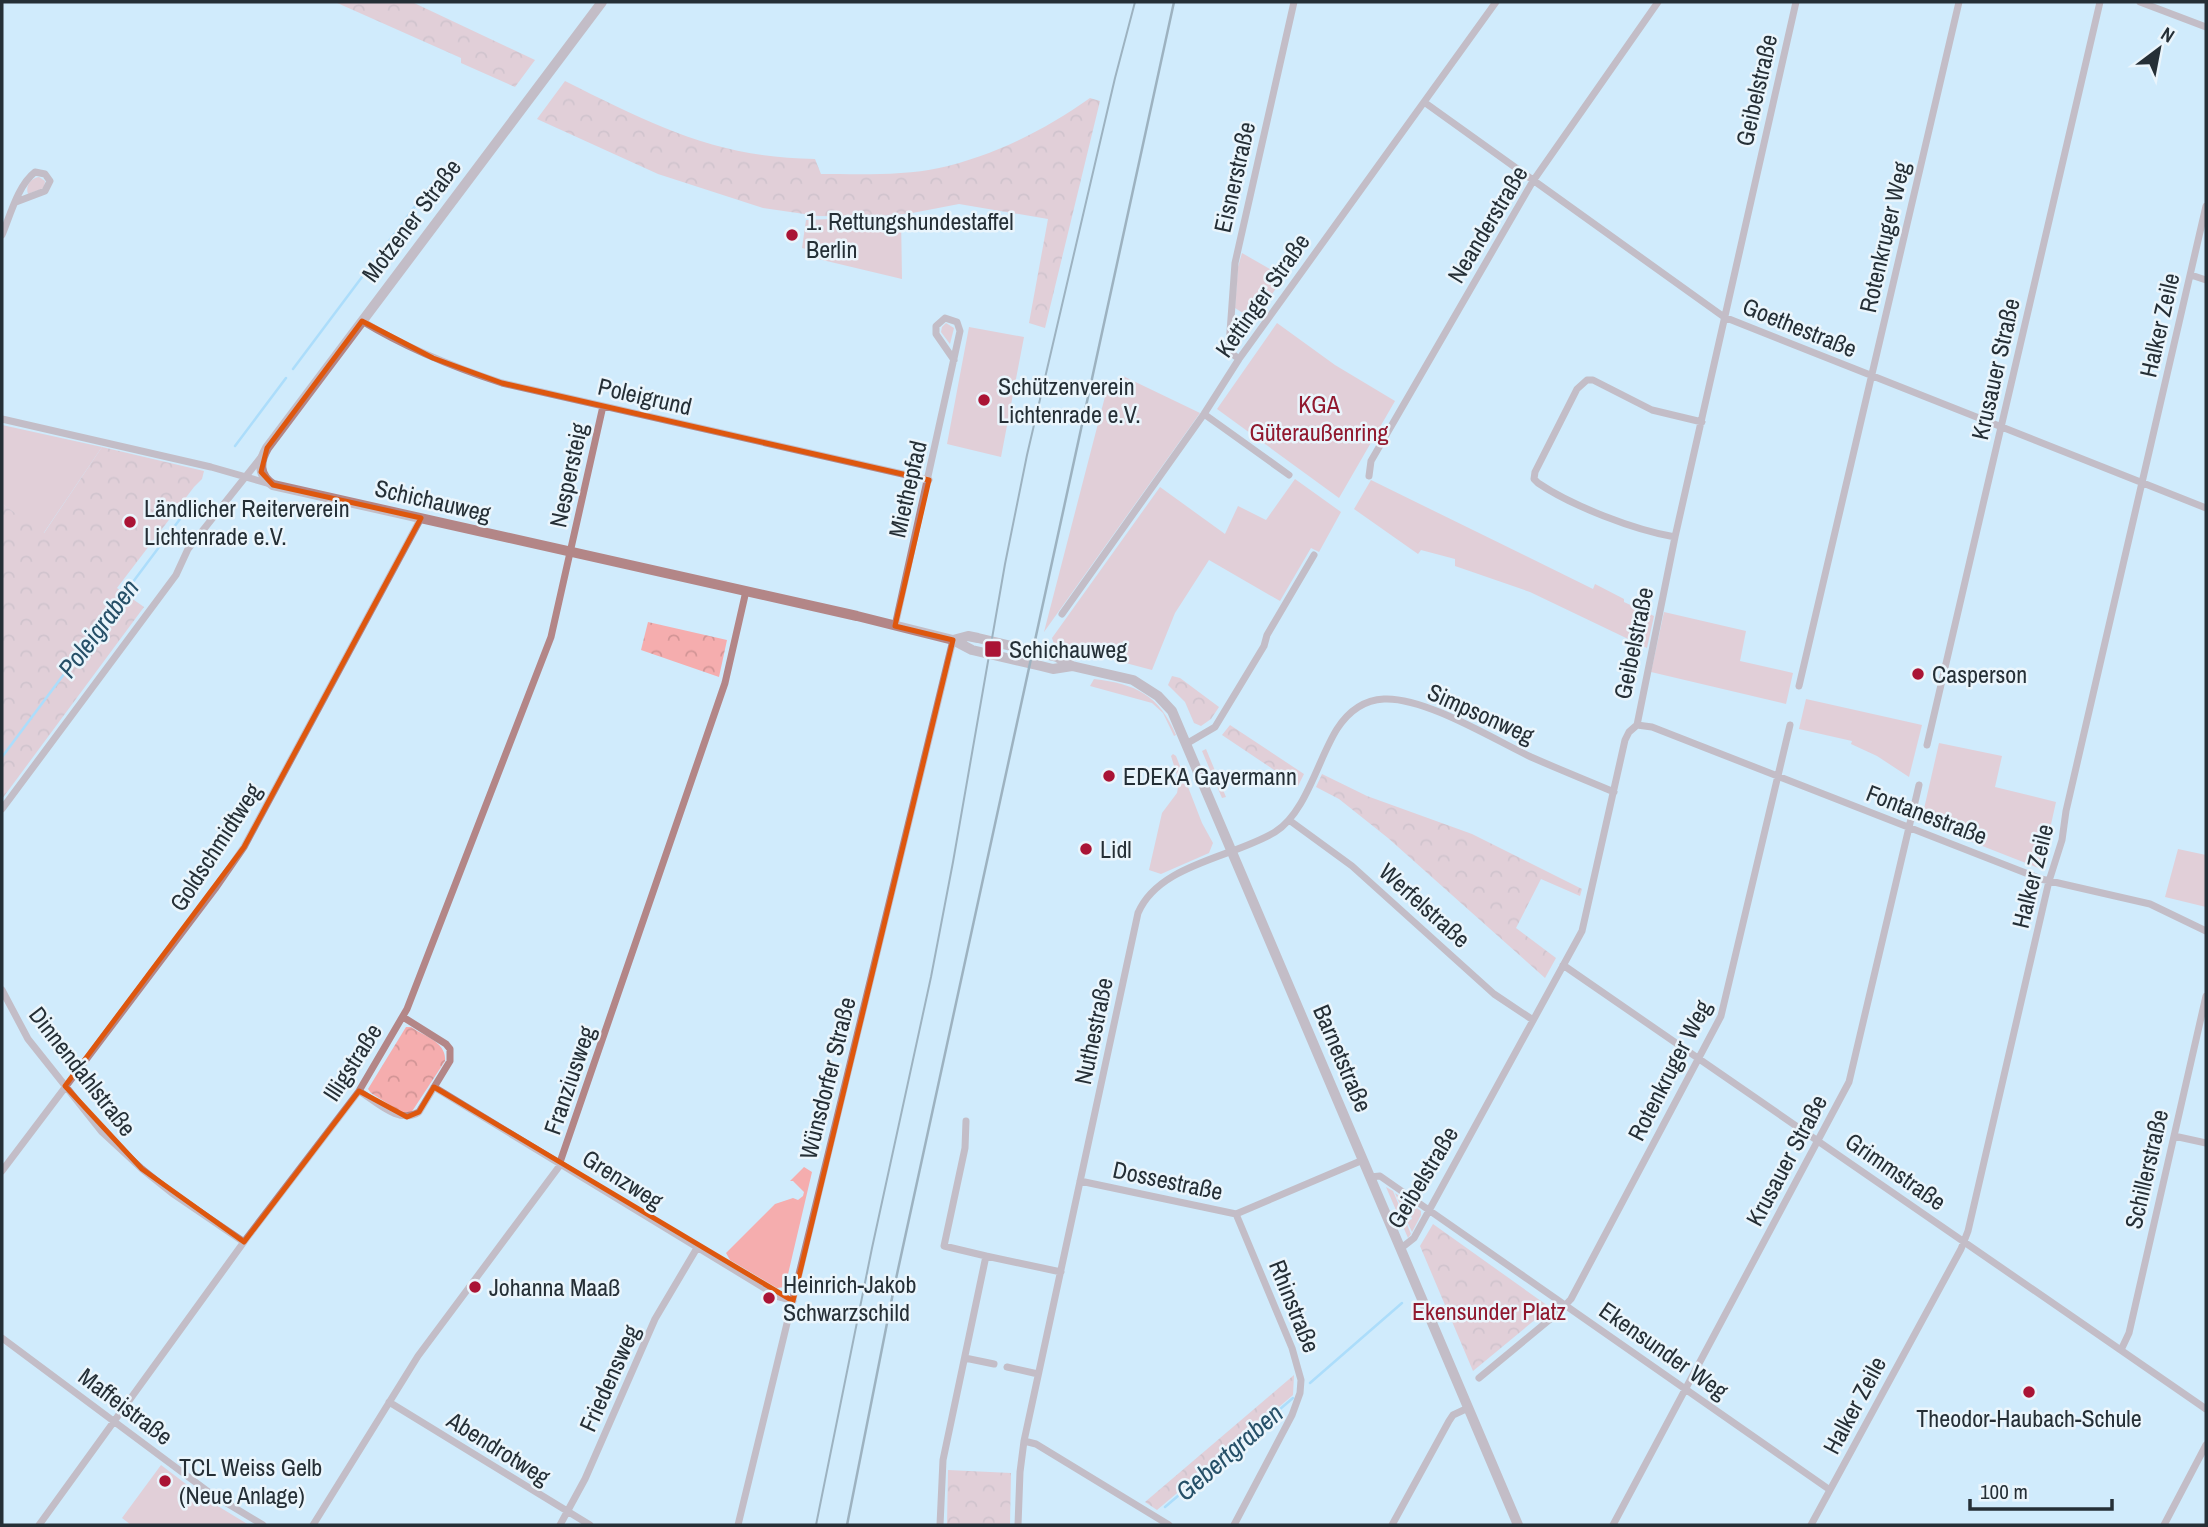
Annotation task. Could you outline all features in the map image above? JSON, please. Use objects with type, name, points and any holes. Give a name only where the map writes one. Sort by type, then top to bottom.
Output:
[{"type":"street","name":"Motzener Straße","points":[[262,456],[603,2]]},
{"type":"street","name":"Eisnerstraße","points":[[1240,359],[1230,352],[1229,346],[1234,267],[1294,2]]},
{"type":"street","name":"Kettinger Straße","points":[[1062,614],[1205,414],[1240,359],[1496,2]]},
{"type":"street","name":"Neanderstraße","points":[[1369,476],[1371,461],[1533,181],[1658,2]]},
{"type":"street","name":"Geibelstraße","points":[[1401,1249],[1413,1238],[1429,1210],[1582,931],[1626,740],[1629,732],[1637,725],[1675,537],[1796,2]]},
{"type":"street","name":"Rotenkruger Weg","points":[[1799,686],[1959,2]]},
{"type":"street","name":"Krusauer Straße","points":[[1927,745],[2100,2]]},
{"type":"street","points":[[2140,2],[2206,27]]},
{"type":"street","name":"Goethestraße","points":[[1424,102],[1724,317],[2206,508]]},
{"type":"street","points":[[2,235],[16,202],[32,174],[38,171],[48,177],[49,186],[45,191],[16,202]]},
{"type":"street","name":"Halker Zeile","points":[[1811,1525],[1964,1241],[2049,881],[2062,840],[2066,811],[2206,206]]},
{"type":"street","points":[[2191,275],[2206,280]]},
{"type":"street","name":"Miethepfad","points":[[895,626],[929,480],[954,360],[960,326],[953,319],[945,318],[936,326],[936,334],[954,360]]},
{"type":"street","name":"Poleigrund","points":[[362,321],[400,342],[461,369],[511,386],[929,480]]},
{"type":"street","points":[[1675,537],[1632,527],[1589,508],[1543,486],[1534,479],[1535,472],[1577,389],[1587,380],[1594,380],[1652,410],[1702,422]]},
{"type":"street","name":"Nespersteig","points":[[570,552],[603,406]]},
{"type":"street","points":[[1205,414],[1289,475]]},
{"type":"street","name":"Schichauweg","points":[[2,419],[273,485],[953,640]]},
{"type":"street","points":[[262,456],[263,477],[273,485]]},
{"type":"street","points":[[2,809],[176,575],[188,549],[262,456]]},
{"type":"street","name":"Goldschmidtweg","points":[[2,1171],[209,898],[244,847],[421,518]]},
{"type":"street","name":"Illigstraße","points":[[39,1525],[244,1242],[359,1091],[403,1017],[551,637],[570,552]]},
{"type":"street","points":[[1186,744],[1210,731],[1224,715],[1314,555]]},
{"type":"street","name":"Franziusweg","points":[[313,1525],[418,1356],[560,1163],[724,682],[746,591]]},
{"type":"street","name":"Barnetstraße","points":[[953,640],[965,648],[1053,669],[1072,666],[1133,680],[1152,690],[1172,712],[1518,1525]]},
{"type":"street","name":"Wünsdorfer Straße","points":[[738,1525],[953,640]]},
{"type":"street","name":"Simpsonweg","points":[[1289,821],[1342,721],[1364,704],[1385,699],[1424,706],[1533,758],[1614,792]]},
{"type":"street","name":"Fontanestraße","points":[[1637,725],[1652,727],[2049,881],[2150,904],[2206,931]]},
{"type":"street","name":"Rotenkruger Weg","points":[[1479,1378],[1566,1306],[1723,1010],[1790,725]]},
{"type":"street","name":"Krusauer Straße","points":[[1613,1525],[1852,1074],[1919,785]]},
{"type":"street","points":[[1232,851],[1267,836],[1289,821]]},
{"type":"street","name":"Werfelstraße","points":[[1289,821],[1352,866],[1480,982],[1533,1020]]},
{"type":"street","name":"Nuthestraße","points":[[1018,1525],[1024,1441],[1140,907],[1156,886],[1177,874],[1232,851]]},
{"type":"street","name":"Grimmstraße","points":[[1563,965],[2206,1409]]},
{"type":"street","name":"Dinnendahlstraße","points":[[2,990],[28,1039],[102,1132],[142,1169],[187,1204],[244,1242]]},
{"type":"street","name":"Schillerstraße","points":[[2121,1350],[2129,1333],[2206,996]]},
{"type":"street","points":[[359,1091],[396,1114],[407,1117],[419,1112],[450,1061],[450,1049],[446,1044],[403,1017]]},
{"type":"street","name":"Grenzweg","points":[[434,1087],[779,1297],[793,1301]]},
{"type":"street","points":[[966,1121],[965,1148],[944,1246],[1061,1272]]},
{"type":"street","points":[[2174,1136],[2206,1143]]},
{"type":"street","name":"Dossestraße","points":[[1080,1181],[1236,1214],[1363,1160]]},
{"type":"street","name":"Ekensunder Weg","points":[[1370,1177],[1380,1176],[1830,1490]]},
{"type":"street","name":"Rhinstraße","points":[[1234,1525],[1292,1415],[1300,1393],[1301,1380],[1292,1348],[1236,1214]]},
{"type":"street","name":"Friedensweg","points":[[560,1525],[585,1479],[655,1319],[698,1248]]},
{"type":"street","points":[[940,1525],[943,1460],[986,1256]]},
{"type":"street","name":"Maffeistraße","points":[[2,1338],[210,1493],[263,1525]]},
{"type":"street","points":[[965,1359],[994,1364]]},
{"type":"street","points":[[1007,1367],[1038,1374]]},
{"type":"street","name":"Abendrotweg","points":[[389,1402],[590,1525]]},
{"type":"street","points":[[1392,1525],[1448,1421],[1453,1415],[1468,1408]]},
{"type":"street","points":[[1024,1441],[1035,1444],[1169,1525]]},
{"type":"street","points":[[2164,1525],[2206,1445]]},
{"type":"highlighted area","points":[[362,321],[433,358],[502,383],[929,480],[895,626],[953,640],[793,1301],[434,1087],[419,1112],[407,1117],[359,1091],[244,1242],[142,1169],[65,1086],[244,847],[421,518],[273,485],[261,472],[267,448]]},
{"type":"green space","points":[[335,2],[412,2],[535,60],[515,87],[461,63],[461,58]]},
{"type":"green space","points":[[565,81],[685,136],[746,152],[815,159],[821,174],[911,172],[959,163],[1018,140],[1055,121],[1090,98],[1100,101],[1045,328],[1029,323],[1048,219],[959,204],[907,214],[864,217],[818,216],[763,208],[658,174],[537,119]]},
{"type":"green space","points":[[39,177],[45,181],[44,188],[28,194],[29,183]]},
{"type":"green space","points":[[901,216],[902,279],[814,258],[814,251],[802,248],[806,220]]},
{"type":"green space","points":[[1242,253],[1284,277],[1254,320],[1235,308],[1238,267]]},
{"type":"green space","points":[[946,323],[954,328],[950,344],[941,332]]},
{"type":"green space","name":"KGA Güteraußenring","points":[[1277,323],[1335,365],[1395,401],[1339,498],[1217,409]]},
{"type":"green space","name":"Schützenverein Lichtenrade e.V.","points":[[969,327],[1024,337],[1001,457],[947,444]]},
{"type":"green space","points":[[1123,376],[1200,413],[1044,632],[1108,385]]},
{"type":"green space","points":[[2,425],[102,447],[43,534],[2,504]]},
{"type":"green space","points":[[102,447],[204,471],[202,479],[117,588],[144,607],[2,799],[2,504],[44,533]]},
{"type":"green space","name":"KGA Güteraußenring","points":[[1295,479],[1341,512],[1319,552],[1311,548],[1280,601],[1209,560],[1175,613],[1152,670],[1054,644],[1052,638],[1160,487],[1225,534],[1238,506],[1266,520]]},
{"type":"green space","name":"KGA Güteraußenring","points":[[1371,480],[1593,589],[1595,584],[1654,616],[1647,648],[1530,592],[1455,566],[1455,559],[1421,550],[1418,554],[1354,509]]},
{"type":"green space","points":[[1664,612],[1746,631],[1740,661],[1793,673],[1786,704],[1651,672]]},
{"type":"green space","points":[[648,622],[727,640],[719,677],[641,650]]},
{"type":"green space","points":[[1172,676],[1180,678],[1219,707],[1211,719],[1201,726],[1194,723],[1185,702],[1168,685]]},
{"type":"green space","points":[[1094,679],[1122,684],[1144,694],[1162,710],[1176,735],[1174,736],[1163,713],[1152,703],[1090,686]]},
{"type":"green space","points":[[1806,699],[1922,725],[1909,777],[1877,756],[1851,744],[1852,741],[1799,729]]},
{"type":"green space","points":[[1230,725],[1304,774],[1298,786],[1222,735]]},
{"type":"green space","points":[[1939,743],[2002,756],[1995,787],[2056,802],[2041,869],[1921,822]]},
{"type":"green space","points":[[1206,749],[1226,797],[1222,798],[1202,751]]},
{"type":"green space","points":[[1173,754],[1213,843],[1209,853],[1161,874],[1149,870],[1162,813],[1177,793],[1179,782],[1171,756]]},
{"type":"green space","points":[[1322,774],[1367,796],[1472,834],[1582,889],[1580,896],[1541,879],[1516,928],[1556,958],[1545,978],[1388,838],[1339,799],[1316,787]]},
{"type":"green space","points":[[2178,849],[2206,855],[2206,907],[2165,897]]},
{"type":"green space","points":[[406,1027],[411,1027],[434,1040],[445,1054],[445,1061],[411,1113],[401,1112],[368,1089]]},
{"type":"green space","points":[[804,1167],[812,1172],[785,1287],[777,1288],[730,1260],[726,1253],[775,1204],[793,1198],[798,1200],[803,1196],[804,1192],[790,1181]]},
{"type":"green space","points":[[1386,1187],[1393,1191],[1411,1234],[1408,1238]]},
{"type":"green space","points":[[1395,1193],[1421,1211],[1412,1232],[1407,1221],[1412,1219],[1409,1210],[1403,1211]]},
{"type":"green space","name":"Ekensunder Platz","points":[[1433,1224],[1548,1306],[1548,1309],[1473,1371],[1420,1246]]},
{"type":"green space","points":[[1294,1375],[1293,1395],[1157,1510],[1145,1502]]},
{"type":"green space","name":"TCL Weiss Gelb (Neue Anlage)","points":[[161,1465],[203,1497],[249,1525],[131,1525],[122,1518]]},
{"type":"green space","points":[[948,1470],[1011,1473],[1010,1525],[947,1525]]},
{"type":"waterway","name":"Poleigraben","points":[[293,369],[434,181]]},
{"type":"waterway","name":"Poleigraben","points":[[235,446],[286,378]]},
{"type":"waterway","name":"Poleigraben","points":[[2,757],[195,499]]},
{"type":"waterway","name":"Gebertgraben","points":[[1310,1383],[1402,1303]]},
{"type":"waterway","name":"Gebertgraben","points":[[1165,1507],[1293,1398]]},
{"type":"tram line","points":[[816,1525],[931,977],[1027,455],[1135,2]]},
{"type":"railway","points":[[847,1525],[894,1288],[1174,2]]},
{"type":"place","name":"1. Rettungshundestaffel Berlin","points":[[792,235]]},
{"type":"place","name":"Schützenverein Lichtenrade e.V.","points":[[984,400]]},
{"type":"place","name":"Ländlicher Reiterverein Lichtenrade e.V.","points":[[130,522]]},
{"type":"place","name":"Schichauweg","points":[[993,649]]},
{"type":"place","name":"Casperson","points":[[1918,674]]},
{"type":"place","name":"EDEKA Gayermann","points":[[1109,776]]},
{"type":"place","name":"Lidl","points":[[1086,849]]},
{"type":"place","name":"Johanna Maaß","points":[[475,1287]]},
{"type":"place","name":"Heinrich-Jakob Schwarzschild","points":[[769,1298]]},
{"type":"place","name":"Theodor-Haubach-Schule","points":[[2029,1392]]},
{"type":"place","name":"TCL Weiss Gelb (Neue Anlage)","points":[[165,1481]]}]
